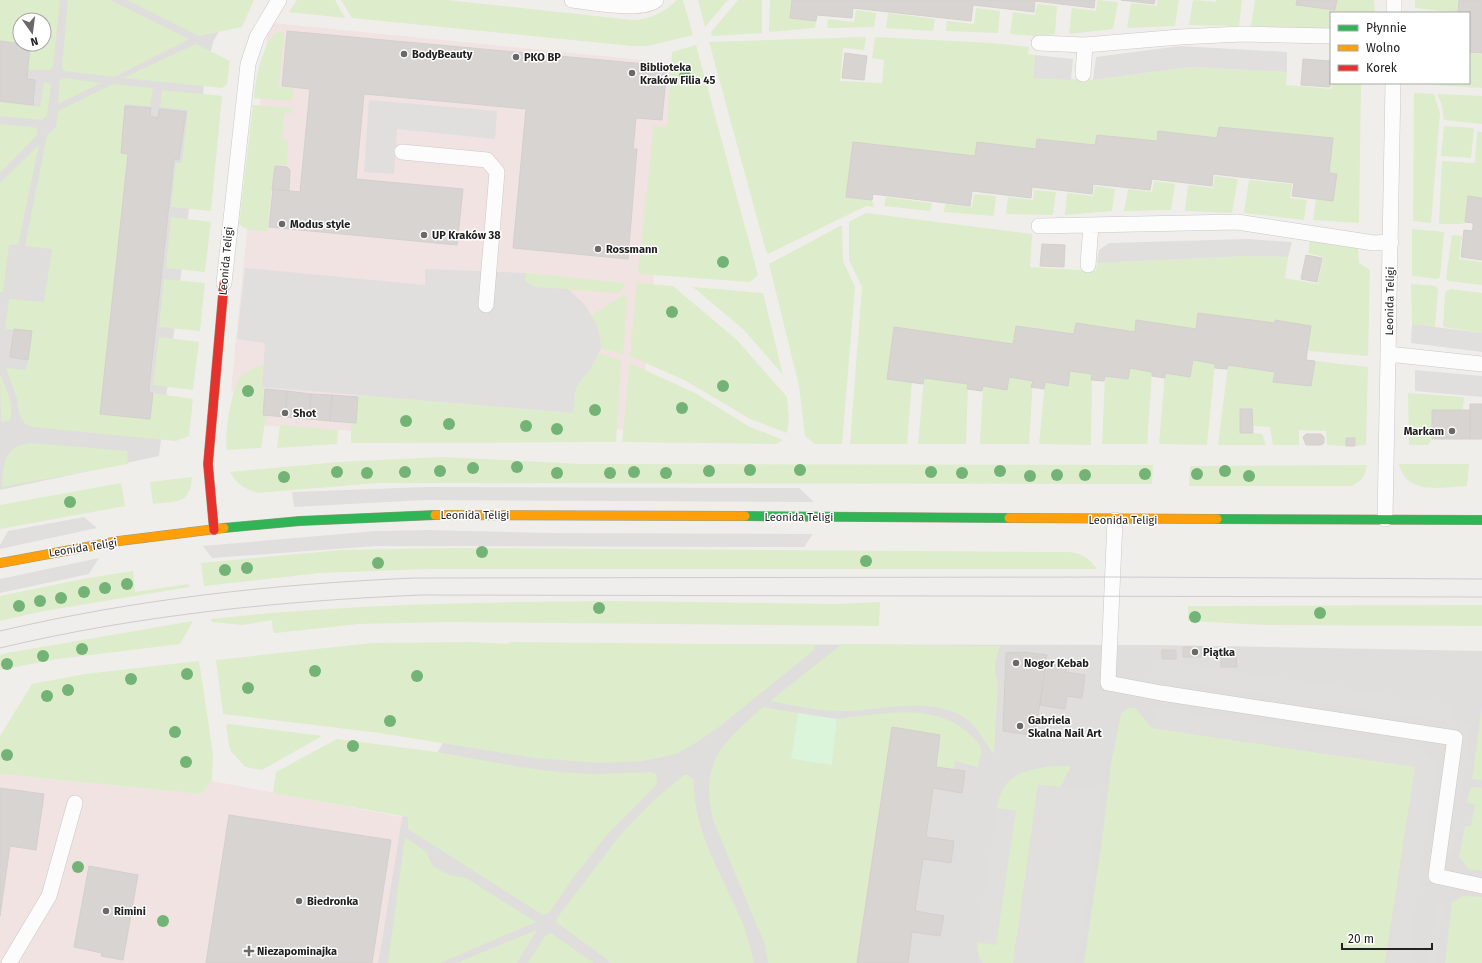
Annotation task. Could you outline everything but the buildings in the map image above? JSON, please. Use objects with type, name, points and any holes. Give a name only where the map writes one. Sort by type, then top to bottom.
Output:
[{"type":"street","name":"Leonida Teligi","points":[[214,530],[208,464],[224,283]]},
{"type":"street","name":"Leonida Teligi","points":[[0,563],[135,539],[339,518],[481,514],[1115,520],[1482,520]]},
{"type":"lane","name":"Leonida Teligi","points":[[224,283],[248,64],[257,37],[279,0]]},
{"type":"lane","points":[[572,0],[629,6],[653,3],[656,0]]},
{"type":"lane","points":[[1394,0],[1394,12]]},
{"type":"lane","points":[[1039,43],[1085,45],[1180,36],[1242,34],[1330,36]]},
{"type":"lane","points":[[1083,74],[1085,45]]},
{"type":"lane","name":"Leonida Teligi","points":[[1385,519],[1391,242],[1392,84]]},
{"type":"lane","points":[[402,152],[487,160],[497,172],[486,305]]},
{"type":"lane","points":[[1039,226],[1237,222],[1374,243],[1391,242]]},
{"type":"lane","points":[[1088,265],[1091,225]]},
{"type":"lane","points":[[1388,354],[1482,364]]},
{"type":"lane","points":[[1115,520],[1108,683],[1168,694],[1455,738],[1436,876],[1482,886]]},
{"type":"lane","points":[[9,963],[49,896],[75,803]]},
{"type":"shaded area","points":[[0,0],[241,0],[230,12],[213,42],[205,77],[159,456],[0,490]]},
{"type":"shaded area","points":[[273,23],[673,63],[640,431],[370,411],[370,432],[255,425],[231,389],[267,36]]},
{"type":"shaded area","points":[[1180,46],[1287,52],[1287,72],[1189,67],[1093,80],[1096,57]]},
{"type":"shaded area","points":[[1035,55],[1073,59],[1071,80],[1033,78]]},
{"type":"shaded area","points":[[369,100],[497,111],[495,139],[397,129],[394,174],[364,172]]},
{"type":"shaded area","points":[[1247,239],[1292,242],[1288,257],[1246,256],[1097,263],[1099,250],[1109,243]]},
{"type":"shaded area","points":[[245,268],[425,285],[425,269],[526,273],[525,281],[534,287],[568,289],[586,306],[595,322],[600,336],[601,348],[591,368],[576,387],[573,413],[262,387],[265,343],[237,339]]},
{"type":"shaded area","points":[[1412,324],[1482,333],[1482,352],[1411,343]]},
{"type":"shaded area","points":[[1415,370],[1482,376],[1482,397],[1415,391]]},
{"type":"shaded area","points":[[426,487],[799,488],[814,502],[424,500],[294,507],[292,492]]},
{"type":"shaded area","points":[[84,517],[97,528],[0,549],[0,545],[8,531]]},
{"type":"shaded area","points":[[429,530],[552,533],[813,534],[804,547],[376,546],[212,558],[203,546],[376,531]]},
{"type":"shaded area","points":[[99,558],[89,574],[0,593],[0,579]]},
{"type":"shaded area","points":[[509,644],[1160,645],[1482,651],[1482,963],[378,963],[402,817],[447,735]]},
{"type":"shaded area","points":[[1153,658],[1453,705],[1451,723],[1150,678]]},
{"type":"shaded area","points":[[1155,707],[1419,746],[1436,765],[1436,770],[1417,893],[1409,963],[1388,963],[1415,767],[1152,728]]},
{"type":"shaded area","points":[[1461,723],[1471,724],[1453,854],[1443,852]]},
{"type":"shaded area","points":[[0,774],[201,794],[212,781],[402,817],[378,963],[0,963]]},
{"type":"shaded area","points":[[1039,785],[1103,791],[1077,963],[1013,963]]},
{"type":"shaded area","points":[[997,808],[1016,811],[996,945],[977,942]]},
{"type":"shaded area","points":[[1437,902],[1444,904],[1435,963],[1428,963]]},
{"type":"green space","points":[[0,0],[60,0],[53,67],[49,70],[28,70],[29,52],[52,52],[52,12],[12,12],[12,42],[0,41]]},
{"type":"green space","points":[[68,0],[110,0],[189,39],[114,77],[64,71],[62,68]]},
{"type":"green space","points":[[127,0],[254,0],[242,27],[199,36]]},
{"type":"green space","points":[[297,0],[335,0],[345,18],[289,12]]},
{"type":"green space","points":[[341,0],[447,0],[632,20],[651,17],[662,12],[677,0],[683,0],[693,35],[648,46],[632,46],[352,18]]},
{"type":"green space","points":[[698,0],[728,0],[705,27]]},
{"type":"green space","points":[[738,0],[762,0],[762,33],[712,36],[711,32]]},
{"type":"green space","points":[[770,0],[792,0],[790,18],[816,21],[815,28],[769,32]]},
{"type":"green space","points":[[1097,0],[1118,2],[1113,29],[1069,34],[1072,8],[1096,11]]},
{"type":"green space","points":[[1157,0],[1179,0],[1175,26],[1127,28],[1131,3],[1157,6]]},
{"type":"green space","points":[[1193,0],[1216,2],[1216,0],[1242,0],[1239,26],[1189,25]]},
{"type":"green space","points":[[1255,0],[1297,0],[1297,6],[1335,10],[1337,0],[1374,0],[1375,12],[1330,12],[1330,30],[1251,26]]},
{"type":"green space","points":[[1415,0],[1459,0],[1458,12],[1415,8]]},
{"type":"green space","points":[[1037,4],[1057,6],[1055,34],[1034,36],[1010,34],[1013,12],[1035,15]]},
{"type":"green space","points":[[976,8],[1000,11],[998,33],[946,31],[947,21],[974,24]]},
{"type":"green space","points":[[856,10],[876,13],[874,27],[827,28],[828,19],[854,22]]},
{"type":"green space","points":[[888,13],[935,19],[933,31],[886,28]]},
{"type":"green space","points":[[284,32],[279,87],[293,89],[292,101],[254,98],[256,81],[262,56],[275,33]]},
{"type":"green space","points":[[866,37],[864,50],[843,48],[840,81],[882,83],[884,60],[872,58],[875,37],[992,43],[1029,47],[1028,54],[1035,55],[1033,77],[1093,80],[1189,67],[1287,72],[1286,85],[1332,89],[1332,84],[1361,84],[1359,223],[1313,220],[1316,199],[1333,200],[1337,174],[1329,173],[1333,138],[1219,127],[1217,138],[1158,131],[1157,141],[1097,135],[1095,145],[1037,139],[1036,149],[977,142],[975,156],[853,142],[846,197],[872,200],[874,207],[866,206],[768,254],[709,42]]},
{"type":"green space","points":[[196,44],[230,61],[227,85],[222,88],[123,78]]},
{"type":"green space","points":[[696,45],[758,275],[750,282],[640,274],[638,271],[654,126],[667,127],[672,52]]},
{"type":"green space","points":[[1470,53],[1482,54],[1482,88],[1433,85],[1470,84]]},
{"type":"green space","points":[[64,78],[101,83],[58,104],[60,80]]},
{"type":"green space","points":[[44,82],[51,84],[47,115],[42,120],[0,116],[0,102],[40,107]]},
{"type":"green space","points":[[113,84],[153,88],[150,106],[125,104],[121,153],[128,154],[100,413],[150,419],[153,393],[193,399],[189,436],[176,441],[32,427],[25,424],[19,414],[17,399],[6,368],[26,370],[32,332],[5,329],[9,299],[44,302],[52,249],[25,246],[47,135],[56,127],[58,111]]},
{"type":"green space","points":[[162,90],[222,96],[211,211],[171,207],[176,163],[182,163],[188,110],[160,107]]},
{"type":"green space","points":[[1414,93],[1434,94],[1440,113],[1431,223],[1413,221]]},
{"type":"green space","points":[[1437,94],[1482,96],[1482,124],[1444,120],[1442,105]]},
{"type":"green space","points":[[253,105],[292,108],[292,113],[284,113],[282,139],[288,140],[287,165],[274,165],[267,232],[246,229],[239,224]]},
{"type":"green space","points":[[0,124],[36,128],[38,134],[0,173]]},
{"type":"green space","points":[[1444,126],[1473,128],[1471,158],[1441,156]]},
{"type":"green space","points":[[1477,131],[1482,132],[1482,198],[1468,196],[1465,222],[1462,224],[1439,224],[1442,161],[1475,163]]},
{"type":"green space","points":[[39,145],[18,245],[9,245],[3,292],[0,292],[0,183]]},
{"type":"green space","points":[[1215,176],[1238,179],[1232,213],[1185,211],[1188,185],[1213,188]]},
{"type":"green space","points":[[1249,180],[1292,184],[1290,198],[1307,200],[1304,220],[1244,213]]},
{"type":"green space","points":[[1154,181],[1175,184],[1171,210],[1124,211],[1128,189],[1152,192]]},
{"type":"green space","points":[[1095,186],[1115,189],[1112,211],[1065,215],[1067,193],[1093,196]]},
{"type":"green space","points":[[1034,190],[1056,192],[1053,215],[1006,214],[1008,197],[1033,200]]},
{"type":"green space","points":[[974,194],[996,196],[994,216],[944,212],[945,204],[972,207]]},
{"type":"green space","points":[[886,197],[932,203],[930,211],[884,206]]},
{"type":"green space","points":[[866,213],[1032,234],[1030,267],[1096,271],[1097,263],[1246,256],[1288,257],[1285,278],[1318,284],[1323,257],[1308,253],[1310,239],[1358,248],[1359,263],[1370,270],[1368,356],[1308,351],[1311,326],[1275,320],[1275,323],[1198,313],[1196,329],[1136,320],[1135,332],[1076,323],[1074,334],[1016,326],[1013,344],[894,327],[887,379],[912,382],[907,444],[850,444],[862,287],[849,260],[849,222]]},
{"type":"green space","points":[[171,217],[211,222],[205,272],[166,268]]},
{"type":"green space","points":[[842,225],[843,261],[855,287],[842,444],[815,444],[805,436],[799,386],[769,264]]},
{"type":"green space","points":[[1412,229],[1444,232],[1440,277],[1437,279],[1412,276]]},
{"type":"green space","points":[[1452,235],[1462,236],[1459,259],[1482,262],[1482,285],[1448,281],[1446,278]]},
{"type":"green space","points":[[526,273],[625,283],[622,290],[617,293],[535,287],[525,281]]},
{"type":"green space","points":[[164,279],[205,283],[200,331],[159,327]]},
{"type":"green space","points":[[637,283],[673,286],[737,340],[787,397],[789,419],[787,433],[750,419],[686,381],[630,356]]},
{"type":"green space","points":[[1411,284],[1436,286],[1438,291],[1435,327],[1412,324]]},
{"type":"green space","points":[[693,287],[763,293],[783,375],[744,330]]},
{"type":"green space","points":[[1450,289],[1482,293],[1482,333],[1443,327],[1445,292]]},
{"type":"green space","points":[[625,294],[627,301],[623,354],[601,348],[600,336],[592,315]]},
{"type":"green space","points":[[159,337],[199,342],[193,390],[153,385]]},
{"type":"green space","points":[[599,353],[621,360],[616,442],[351,443],[351,422],[356,422],[358,397],[360,395],[573,413],[576,387]]},
{"type":"green space","points":[[1193,360],[1215,364],[1207,445],[1159,444],[1165,373],[1190,377]]},
{"type":"green space","points":[[1315,361],[1368,367],[1366,445],[1355,446],[1355,438],[1346,438],[1346,446],[1327,445],[1326,431],[1299,430],[1299,445],[1273,445],[1270,427],[1252,426],[1253,433],[1262,434],[1266,445],[1218,445],[1228,365],[1275,372],[1274,382],[1311,386]]},
{"type":"green space","points":[[630,363],[697,394],[748,426],[783,440],[776,444],[622,442]]},
{"type":"green space","points":[[263,365],[262,387],[265,389],[263,415],[266,415],[261,448],[227,450],[227,425],[236,385],[243,374]]},
{"type":"green space","points":[[1130,368],[1152,372],[1147,444],[1102,444],[1105,376],[1128,379]]},
{"type":"green space","points":[[1070,371],[1092,374],[1091,445],[1039,444],[1045,382],[1068,386]]},
{"type":"green space","points":[[0,375],[11,404],[11,416],[9,421],[1,422]]},
{"type":"green space","points":[[1009,377],[1033,381],[1029,444],[980,444],[983,386],[1007,389]]},
{"type":"green space","points":[[924,378],[968,384],[966,444],[918,444]]},
{"type":"green space","points":[[1408,393],[1464,397],[1463,410],[1432,410],[1432,439],[1428,445],[1409,445]]},
{"type":"green space","points":[[280,425],[338,430],[337,444],[277,448]]},
{"type":"green space","points":[[30,443],[127,451],[128,464],[2,487],[4,464],[9,453],[21,445]]},
{"type":"green space","points":[[443,457],[583,464],[1153,465],[1152,484],[378,483],[257,493],[241,485],[235,480],[230,472],[338,462]]},
{"type":"green space","points":[[1399,464],[1469,464],[1467,486],[1436,488],[1417,485],[1409,481],[1403,474]]},
{"type":"green space","points":[[1367,465],[1362,478],[1351,486],[1189,486],[1190,466]]},
{"type":"green space","points":[[192,477],[191,486],[188,493],[181,500],[153,504],[150,482]]},
{"type":"green space","points":[[121,483],[125,506],[0,529],[0,505]]},
{"type":"green space","points":[[453,548],[1068,552],[1085,557],[1097,569],[427,569],[320,573],[204,586],[201,563],[342,550]]},
{"type":"green space","points":[[133,571],[135,592],[188,584],[190,587],[44,611],[0,621],[0,596],[88,578]]},
{"type":"green space","points":[[615,601],[837,604],[880,602],[879,626],[449,622],[358,624],[276,633],[273,632],[272,620],[243,625],[212,622],[211,619],[362,607],[463,603]]},
{"type":"green space","points":[[1482,605],[1482,626],[1267,625],[1188,621],[1188,606]]},
{"type":"green space","points":[[193,621],[180,644],[58,659],[0,670],[0,655],[7,653]]},
{"type":"green space","points":[[473,642],[508,644],[510,642],[815,645],[814,650],[719,727],[697,742],[676,754],[643,761],[598,763],[535,758],[380,733],[223,714],[216,660],[372,643]]},
{"type":"green space","points":[[842,644],[1000,646],[995,665],[998,684],[994,754],[970,722],[958,714],[944,709],[914,705],[854,711],[830,711],[804,708],[770,701]]},
{"type":"green space","points":[[199,661],[213,754],[212,781],[201,794],[0,774],[0,736],[32,684],[85,674]]},
{"type":"green space","points":[[1482,706],[1482,780],[1472,779]]},
{"type":"green space","points":[[763,707],[798,713],[791,759],[832,765],[837,719],[889,713],[907,712],[941,717],[956,724],[970,735],[980,747],[981,753],[978,767],[955,761],[954,770],[936,767],[940,735],[892,727],[857,963],[768,963],[765,945],[713,820],[709,800],[709,783],[712,768],[726,743]]},
{"type":"green space","points":[[1128,708],[1135,708],[1152,728],[1415,767],[1385,963],[1084,963],[1103,833],[1111,764],[1121,714]]},
{"type":"green space","points":[[798,713],[837,719],[832,765],[791,759]]},
{"type":"green space","points":[[230,724],[322,736],[262,770],[245,767],[230,750],[226,725]]},
{"type":"green space","points":[[337,739],[437,752],[520,767],[559,772],[593,774],[652,772],[656,774],[657,780],[656,785],[606,836],[573,878],[549,913],[543,915],[408,829],[408,817],[273,793],[276,772]]},
{"type":"green space","points":[[1052,766],[1071,766],[1060,787],[1038,785],[1013,963],[983,963],[979,958],[977,942],[996,944],[1015,811],[997,808],[1000,797],[1009,781],[1016,776],[1032,770]]},
{"type":"green space","points":[[684,775],[688,775],[694,780],[695,798],[702,832],[743,925],[754,963],[612,963],[556,922],[557,918],[621,834],[652,802]]},
{"type":"green space","points":[[1471,787],[1482,788],[1482,871],[1469,869],[1459,857],[1465,826],[1471,826],[1475,804],[1467,803]]},
{"type":"green space","points":[[405,837],[426,852],[433,866],[449,875],[466,878],[536,922],[440,963],[388,963]]},
{"type":"green space","points":[[1463,896],[1482,897],[1482,963],[1445,963],[1452,902]]},
{"type":"green space","points":[[537,930],[517,963],[456,963]]},
{"type":"green space","points":[[551,933],[594,963],[528,963],[545,936]]},
{"type":"tram line","points":[[0,631],[102,610],[206,595],[309,584],[414,578],[1112,577],[1482,579]]},
{"type":"tram line","points":[[0,648],[52,636],[157,618],[209,611],[315,601],[421,595],[1482,597]]},
{"type":"traffic: fast","points":[[224,528],[300,521],[435,515]]},
{"type":"traffic: fast","points":[[745,516],[1009,518]]},
{"type":"traffic: fast","points":[[1217,519],[1482,520]]},
{"type":"traffic: slow","points":[[435,515],[745,516]]},
{"type":"traffic: slow","points":[[1009,518],[1217,519]]},
{"type":"traffic: slow","points":[[0,563],[119,541],[224,528]]},
{"type":"traffic: jam","points":[[214,530],[208,464],[224,283]]},
{"type":"place","name":"BodyBeauty","points":[[404,54]]},
{"type":"place","name":"PKO BP","points":[[516,57]]},
{"type":"place","name":"Biblioteka Kraków Filia 45","points":[[632,73]]},
{"type":"place","name":"Modus style","points":[[282,224]]},
{"type":"place","name":"UP Kraków 38","points":[[424,235]]},
{"type":"place","name":"Rossmann","points":[[598,249]]},
{"type":"place","name":"Shot","points":[[285,413]]},
{"type":"place","name":"Markam","points":[[1452,431]]},
{"type":"place","name":"Piątka","points":[[1195,652]]},
{"type":"place","name":"Nogor Kebab","points":[[1016,663]]},
{"type":"place","name":"Gabriela Skalna Nail Art","points":[[1020,726]]},
{"type":"place","name":"Biedronka","points":[[299,901]]},
{"type":"place","name":"Rimini","points":[[106,911]]},
{"type":"place","name":"Niezapominajka","points":[[249,951]]}]
